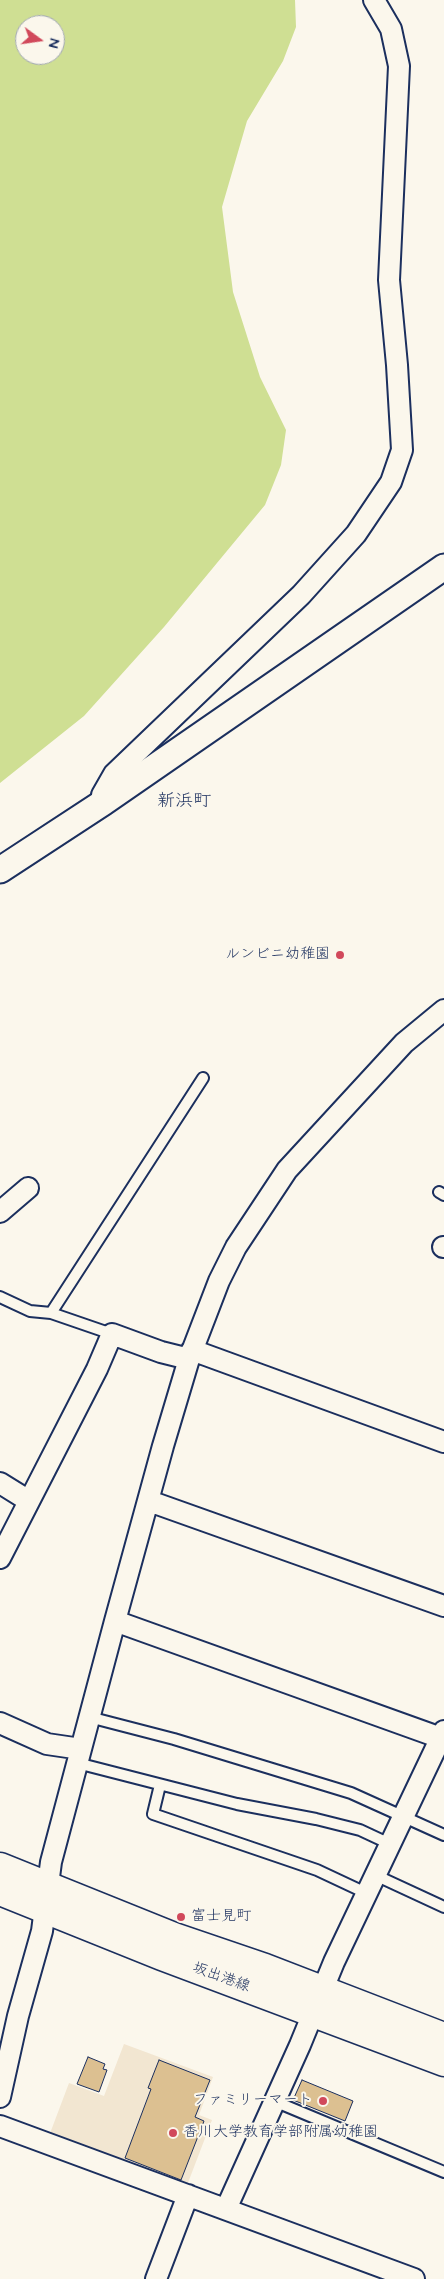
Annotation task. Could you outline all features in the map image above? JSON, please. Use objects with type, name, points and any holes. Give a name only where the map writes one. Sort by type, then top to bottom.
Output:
[{"type":"main road","name":"坂出港線","points":[[0,1867],[47,1888],[174,1937],[265,1968],[318,2001],[444,2062]]},
{"type":"main road","name":"坂出港線","points":[[0,1891],[47,1888]]},
{"type":"main road","name":"坂出港線","points":[[318,2001],[444,2037]]},
{"type":"street","points":[[104,802],[102,795],[114,774],[301,595],[356,534],[391,482],[402,450],[389,280],[399,66],[390,28],[374,0]]},
{"type":"street","points":[[0,870],[104,802],[444,567]]},
{"type":"street","points":[[0,2097],[18,2016],[42,1931],[47,1888],[114,1621],[163,1446],[191,1355],[219,1281],[236,1247],[287,1170],[404,1043],[444,1010]]},
{"type":"street","points":[[0,1212],[28,1188]]},
{"type":"street","points":[[0,1558],[97,1369],[112,1334],[161,1352],[191,1355],[444,1442]]},
{"type":"street","points":[[0,1484],[29,1502]]},
{"type":"street","points":[[149,1501],[444,1606]]},
{"type":"street","points":[[114,1621],[441,1742],[366,1893],[226,2209]]},
{"type":"street","points":[[0,1724],[79,1756]]},
{"type":"street","points":[[0,2126],[414,2279]]},
{"type":"street","points":[[156,2279],[188,2195]]},
{"type":"lane","points":[[51,1313],[203,1078]]},
{"type":"lane","points":[[0,1297],[30,1311],[51,1313],[112,1334]]},
{"type":"lane","points":[[89,1717],[174,1738],[351,1793],[444,1835]]},
{"type":"lane","points":[[79,1756],[160,1785],[237,1804],[316,1819],[360,1830],[390,1844]]},
{"type":"lane","points":[[160,1785],[153,1814],[317,1870],[366,1893]]},
{"type":"lane","points":[[375,1875],[444,1907]]},
{"type":"lane","points":[[274,2101],[444,2172]]},
{"type":"shaded area","points":[[124,2044],[213,2077],[199,2115],[212,2120],[186,2188],[49,2136],[69,2083],[104,2096]]},
{"type":"green space","points":[[0,0],[295,0],[296,27],[283,61],[247,121],[222,207],[233,292],[260,377],[286,430],[281,465],[265,505],[164,627],[84,716],[0,783]]},
{"type":"building","points":[[88,2057],[105,2064],[103,2069],[107,2070],[99,2092],[77,2084]]},
{"type":"building","points":[[159,2060],[210,2080],[195,2117],[204,2121],[181,2180],[125,2158],[151,2089],[148,2088]]},
{"type":"building","name":"ファミリーマート","points":[[302,2080],[353,2101],[345,2121],[293,2100]]},
{"type":"place","name":"ルンビニ幼稚園","points":[[340,955]]},
{"type":"place","name":"富士見町","points":[[181,1917]]},
{"type":"place","name":"ファミリーマート","points":[[323,2101]]},
{"type":"place","name":"香川大学教育学部附属幼稚園","points":[[173,2133]]},
{"type":"district","name":"新浜町","points":[[184,802]]}]
